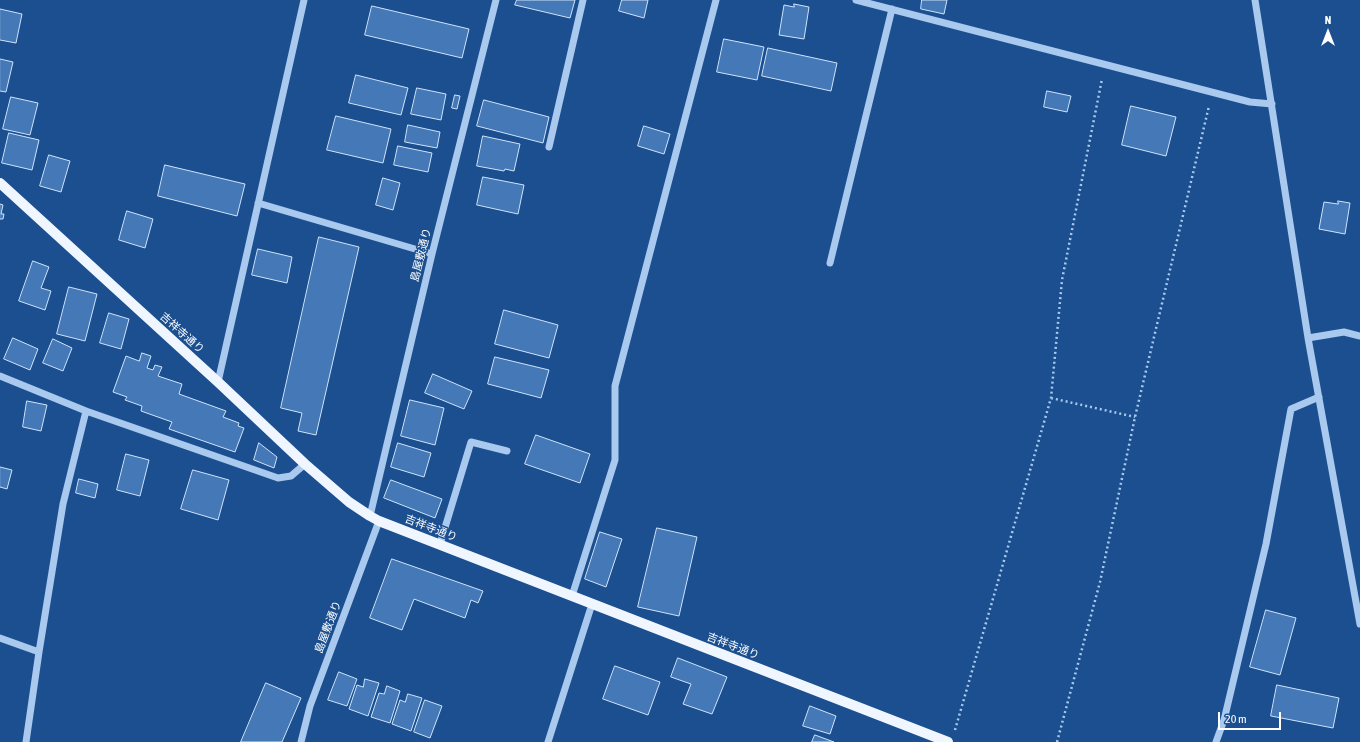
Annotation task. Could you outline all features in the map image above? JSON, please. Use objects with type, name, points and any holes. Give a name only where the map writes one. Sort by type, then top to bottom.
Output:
[{"type":"main road","name":"吉祥寺通り","points":[[0,183],[218,382],[305,464],[335,490],[370,516],[379,521],[592,604],[951,738]]},
{"type":"street","points":[[218,382],[304,0]]},
{"type":"street","name":"島屋敷通り","points":[[370,516],[432,254],[496,0]]},
{"type":"street","points":[[549,147],[583,0]]},
{"type":"street","points":[[572,596],[615,460],[615,386],[716,0]]},
{"type":"street","points":[[856,0],[1250,102],[1272,104]]},
{"type":"street","points":[[1255,0],[1308,338],[1360,624]]},
{"type":"street","points":[[830,263],[892,9]]},
{"type":"street","points":[[258,203],[432,254]]},
{"type":"street","points":[[1308,338],[1344,332],[1360,336]]},
{"type":"street","points":[[0,376],[86,411],[278,478],[291,476],[305,464]]},
{"type":"street","points":[[1216,742],[1224,720],[1266,544],[1291,409],[1319,397]]},
{"type":"street","points":[[28,741],[39,652],[63,504],[86,411]]},
{"type":"street","points":[[440,544],[471,442],[507,451]]},
{"type":"street","name":"島屋敷通り","points":[[301,742],[310,706],[379,521]]},
{"type":"street","points":[[548,742],[592,604]]},
{"type":"street","points":[[0,638],[39,652]]},
{"type":"path","points":[[951,738],[1051,398],[1062,280],[1104,64]]},
{"type":"path","points":[[1057,742],[1100,582],[1135,417],[1213,92]]},
{"type":"path","points":[[1051,398],[1135,417]]},
{"type":"building","points":[[517,0],[575,0],[570,18],[515,5]]},
{"type":"building","points":[[622,0],[648,0],[644,18],[619,11]]},
{"type":"building","points":[[922,0],[947,0],[944,14],[921,9]]},
{"type":"building","points":[[794,4],[809,7],[804,39],[779,35],[784,5],[794,7]]},
{"type":"building","points":[[372,6],[469,29],[462,58],[365,35]]},
{"type":"building","points":[[0,9],[22,14],[16,43],[0,40]]},
{"type":"building","points":[[724,39],[764,47],[757,80],[717,72]]},
{"type":"building","points":[[768,48],[837,63],[831,91],[762,76]]},
{"type":"building","points":[[0,59],[13,62],[6,92],[0,91]]},
{"type":"building","points":[[356,75],[408,88],[401,115],[349,103]]},
{"type":"building","points":[[417,88],[446,94],[441,120],[411,114]]},
{"type":"building","points":[[1047,91],[1071,96],[1067,112],[1044,107]]},
{"type":"building","points":[[455,95],[460,96],[457,109],[452,108]]},
{"type":"building","points":[[11,97],[38,103],[30,135],[3,129]]},
{"type":"building","points":[[484,100],[549,117],[543,143],[477,126]]},
{"type":"building","points":[[1131,106],[1176,117],[1166,156],[1122,145]]},
{"type":"building","points":[[336,116],[391,129],[383,163],[327,150]]},
{"type":"building","points":[[408,125],[440,132],[437,148],[405,142]]},
{"type":"building","points":[[644,126],[670,134],[664,154],[638,146]]},
{"type":"building","points":[[9,133],[39,140],[32,170],[2,163]]},
{"type":"building","points":[[483,136],[520,144],[514,171],[505,169],[504,171],[477,166]]},
{"type":"building","points":[[398,146],[432,153],[428,172],[394,165]]},
{"type":"building","points":[[49,155],[70,161],[61,192],[40,186]]},
{"type":"building","points":[[165,165],[245,184],[237,216],[158,196]]},
{"type":"building","points":[[483,177],[524,185],[518,214],[477,205]]},
{"type":"building","points":[[383,178],[400,183],[393,210],[376,205]]},
{"type":"building","points":[[1338,201],[1350,203],[1345,234],[1319,229],[1324,202],[1338,204]]},
{"type":"building","points":[[0,204],[3,205],[1,214],[4,214],[3,219],[0,219]]},
{"type":"building","points":[[127,211],[153,219],[145,248],[119,240]]},
{"type":"building","points":[[319,237],[359,247],[316,435],[298,431],[302,413],[281,408]]},
{"type":"building","points":[[258,249],[292,257],[287,283],[252,275]]},
{"type":"building","points":[[33,261],[49,267],[41,288],[51,291],[45,310],[19,301]]},
{"type":"building","points":[[69,287],[97,294],[85,341],[57,334]]},
{"type":"building","points":[[504,310],[558,325],[549,358],[495,344]]},
{"type":"building","points":[[109,313],[129,319],[121,349],[100,343]]},
{"type":"building","points":[[13,338],[38,349],[30,370],[4,359]]},
{"type":"building","points":[[53,339],[72,348],[63,371],[43,363]]},
{"type":"building","points":[[142,353],[151,356],[147,368],[153,370],[155,365],[162,367],[158,376],[182,384],[179,394],[226,411],[223,417],[239,423],[238,426],[244,428],[235,452],[169,429],[172,422],[141,411],[142,406],[125,400],[127,397],[113,392],[126,356],[139,361]]},
{"type":"building","points":[[495,357],[549,370],[541,398],[488,384]]},
{"type":"building","points":[[433,374],[472,391],[464,409],[425,393]]},
{"type":"building","points":[[410,400],[444,408],[435,445],[401,436]]},
{"type":"building","points":[[27,401],[47,405],[41,431],[23,427]]},
{"type":"building","points":[[536,435],[590,454],[580,483],[525,464]]},
{"type":"building","points":[[259,443],[277,457],[274,468],[254,460]]},
{"type":"building","points":[[398,443],[431,453],[424,477],[391,467]]},
{"type":"building","points":[[126,454],[149,460],[140,496],[117,490]]},
{"type":"building","points":[[0,467],[12,470],[7,489],[0,487]]},
{"type":"building","points":[[193,470],[229,480],[218,520],[181,509]]},
{"type":"building","points":[[79,479],[98,484],[95,498],[76,493]]},
{"type":"building","points":[[391,480],[442,499],[435,518],[384,498]]},
{"type":"building","points":[[657,528],[697,537],[679,616],[638,607]]},
{"type":"building","points":[[600,532],[622,539],[606,587],[585,579]]},
{"type":"building","points":[[392,559],[483,591],[478,603],[471,600],[465,618],[414,599],[402,630],[370,618]]},
{"type":"building","points":[[1266,610],[1296,618],[1280,675],[1250,667]]},
{"type":"building","points":[[678,658],[727,677],[712,714],[683,704],[691,684],[671,677]]},
{"type":"building","points":[[615,666],[660,682],[648,715],[603,699]]},
{"type":"building","points":[[339,672],[357,679],[347,706],[328,700]]},
{"type":"building","points":[[365,679],[379,683],[368,716],[349,709],[357,685],[363,687]]},
{"type":"building","points":[[266,683],[301,698],[282,742],[241,742]]},
{"type":"building","points":[[1277,685],[1339,698],[1333,728],[1271,716]]},
{"type":"building","points":[[387,686],[400,691],[390,723],[371,717],[379,693],[384,694]]},
{"type":"building","points":[[408,694],[422,698],[411,731],[392,724],[400,700],[405,702]]},
{"type":"building","points":[[425,700],[442,706],[430,738],[414,732]]},
{"type":"building","points":[[810,706],[836,716],[830,734],[803,726]]},
{"type":"building","points":[[815,735],[834,742],[812,742]]}]
